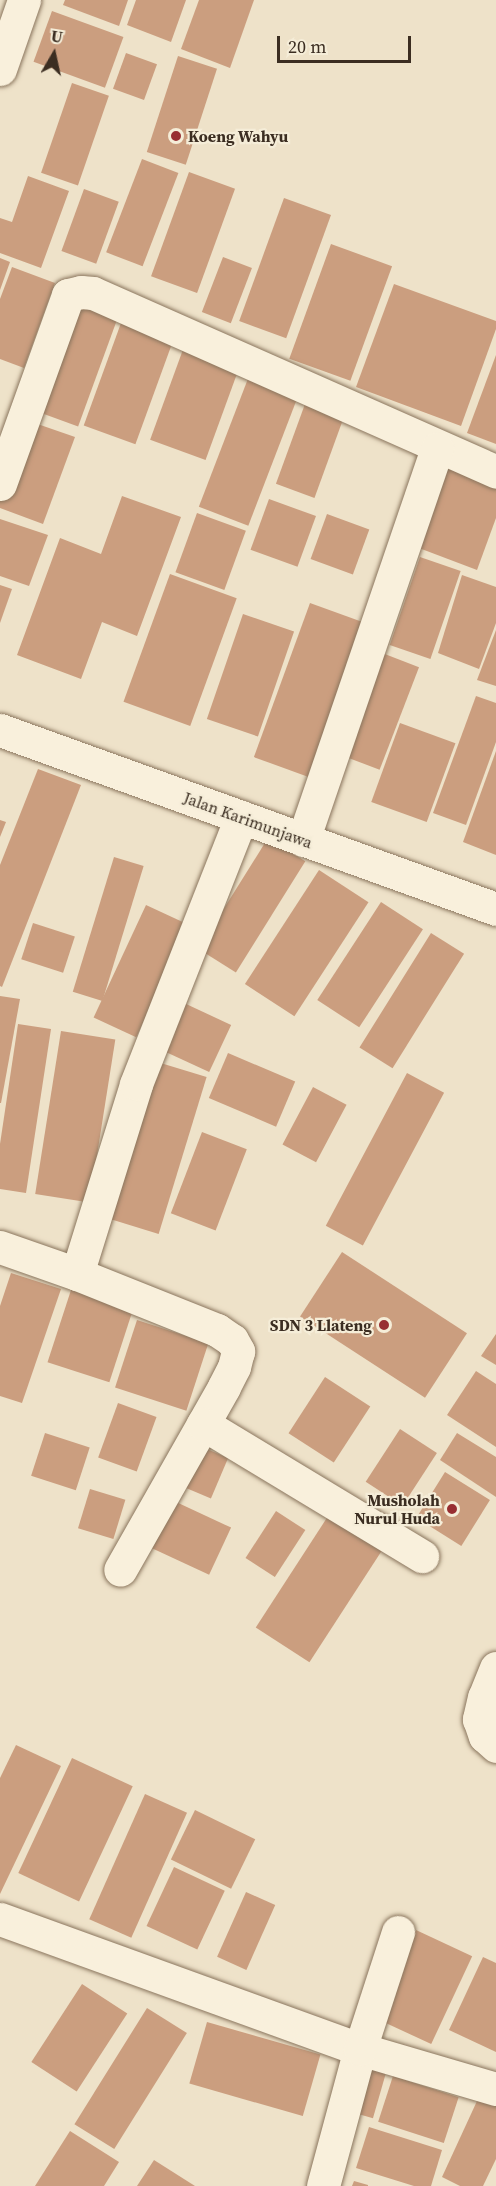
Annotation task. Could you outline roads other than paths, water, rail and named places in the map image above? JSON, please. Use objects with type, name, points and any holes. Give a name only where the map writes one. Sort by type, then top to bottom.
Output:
[{"type":"street","points":[[0,69],[24,0]]},
{"type":"street","points":[[0,484],[68,295],[81,292],[93,293],[437,448],[496,472]]},
{"type":"street","points":[[303,840],[437,448]]},
{"type":"street","name":"Jalan Karimunjawa","points":[[0,730],[496,909]]},
{"type":"street","points":[[77,1274],[136,1084],[241,817]]},
{"type":"street","points":[[0,1247],[77,1274],[217,1330],[232,1340],[238,1351],[234,1367],[120,1570]]},
{"type":"street","points":[[203,1424],[422,1556]]},
{"type":"street","points":[[496,1668],[484,1697],[480,1719],[485,1736],[496,1746]]},
{"type":"street","points":[[0,1919],[360,2049],[496,2089]]},
{"type":"street","points":[[323,2186],[360,2049],[398,1932]]},
{"type":"place","name":"Koeng Wahyu","points":[[176,136]]},
{"type":"place","name":"SDN 3 Llateng","points":[[384,1325]]},
{"type":"place","name":"Musholah Nurul Huda","points":[[452,1509]]}]
